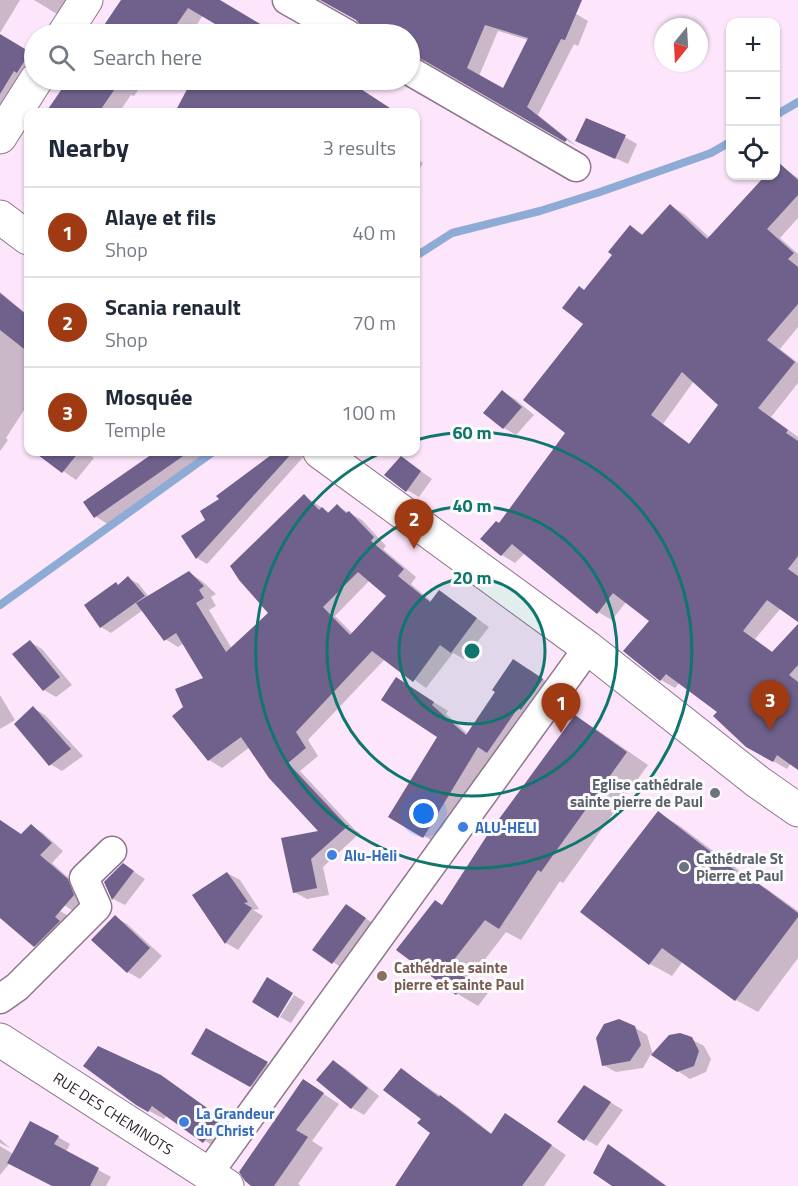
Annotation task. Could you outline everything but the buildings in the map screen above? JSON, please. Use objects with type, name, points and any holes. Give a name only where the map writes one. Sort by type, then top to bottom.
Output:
[{"type":"street","points":[[70,24],[86,0]]},
{"type":"street","points":[[287,0],[329,24]]},
{"type":"street","points":[[420,77],[576,167]]},
{"type":"street","points":[[0,137],[30,90]]},
{"type":"street","points":[[0,217],[24,235]]},
{"type":"street","points":[[325,456],[588,648],[758,782],[798,810]]},
{"type":"street","points":[[217,1180],[588,648]]},
{"type":"street","points":[[0,999],[17,987],[97,907],[84,878],[112,850]]},
{"type":"street","name":"RUE DES CHEMINOTS","points":[[0,1040],[217,1180]]},
{"type":"waterway","points":[[780,113],[798,102]]},
{"type":"waterway","points":[[420,253],[452,233],[540,211],[600,192],[711,153],[726,144]]},
{"type":"waterway","points":[[0,605],[207,456]]},
{"type":"place","name":"Scania renault","points":[[414,549]]},
{"type":"place","name":"Mosquée","points":[[770,730]]},
{"type":"place","name":"Alaye et fils","points":[[561,733]]},
{"type":"place","name":"Eglise cathédrale sainte pierre de Paul","points":[[715,793]]},
{"type":"place","name":"ALU-HELI","points":[[463,827]]},
{"type":"place","name":"Alu-Heli","points":[[332,855]]},
{"type":"place","name":"Cathédrale St Pierre et Paul","points":[[684,867]]},
{"type":"place","name":"Cathédrale sainte pierre et sainte Paul","points":[[382,976]]},
{"type":"place","name":"La Grandeur du Christ","points":[[184,1122]]}]
